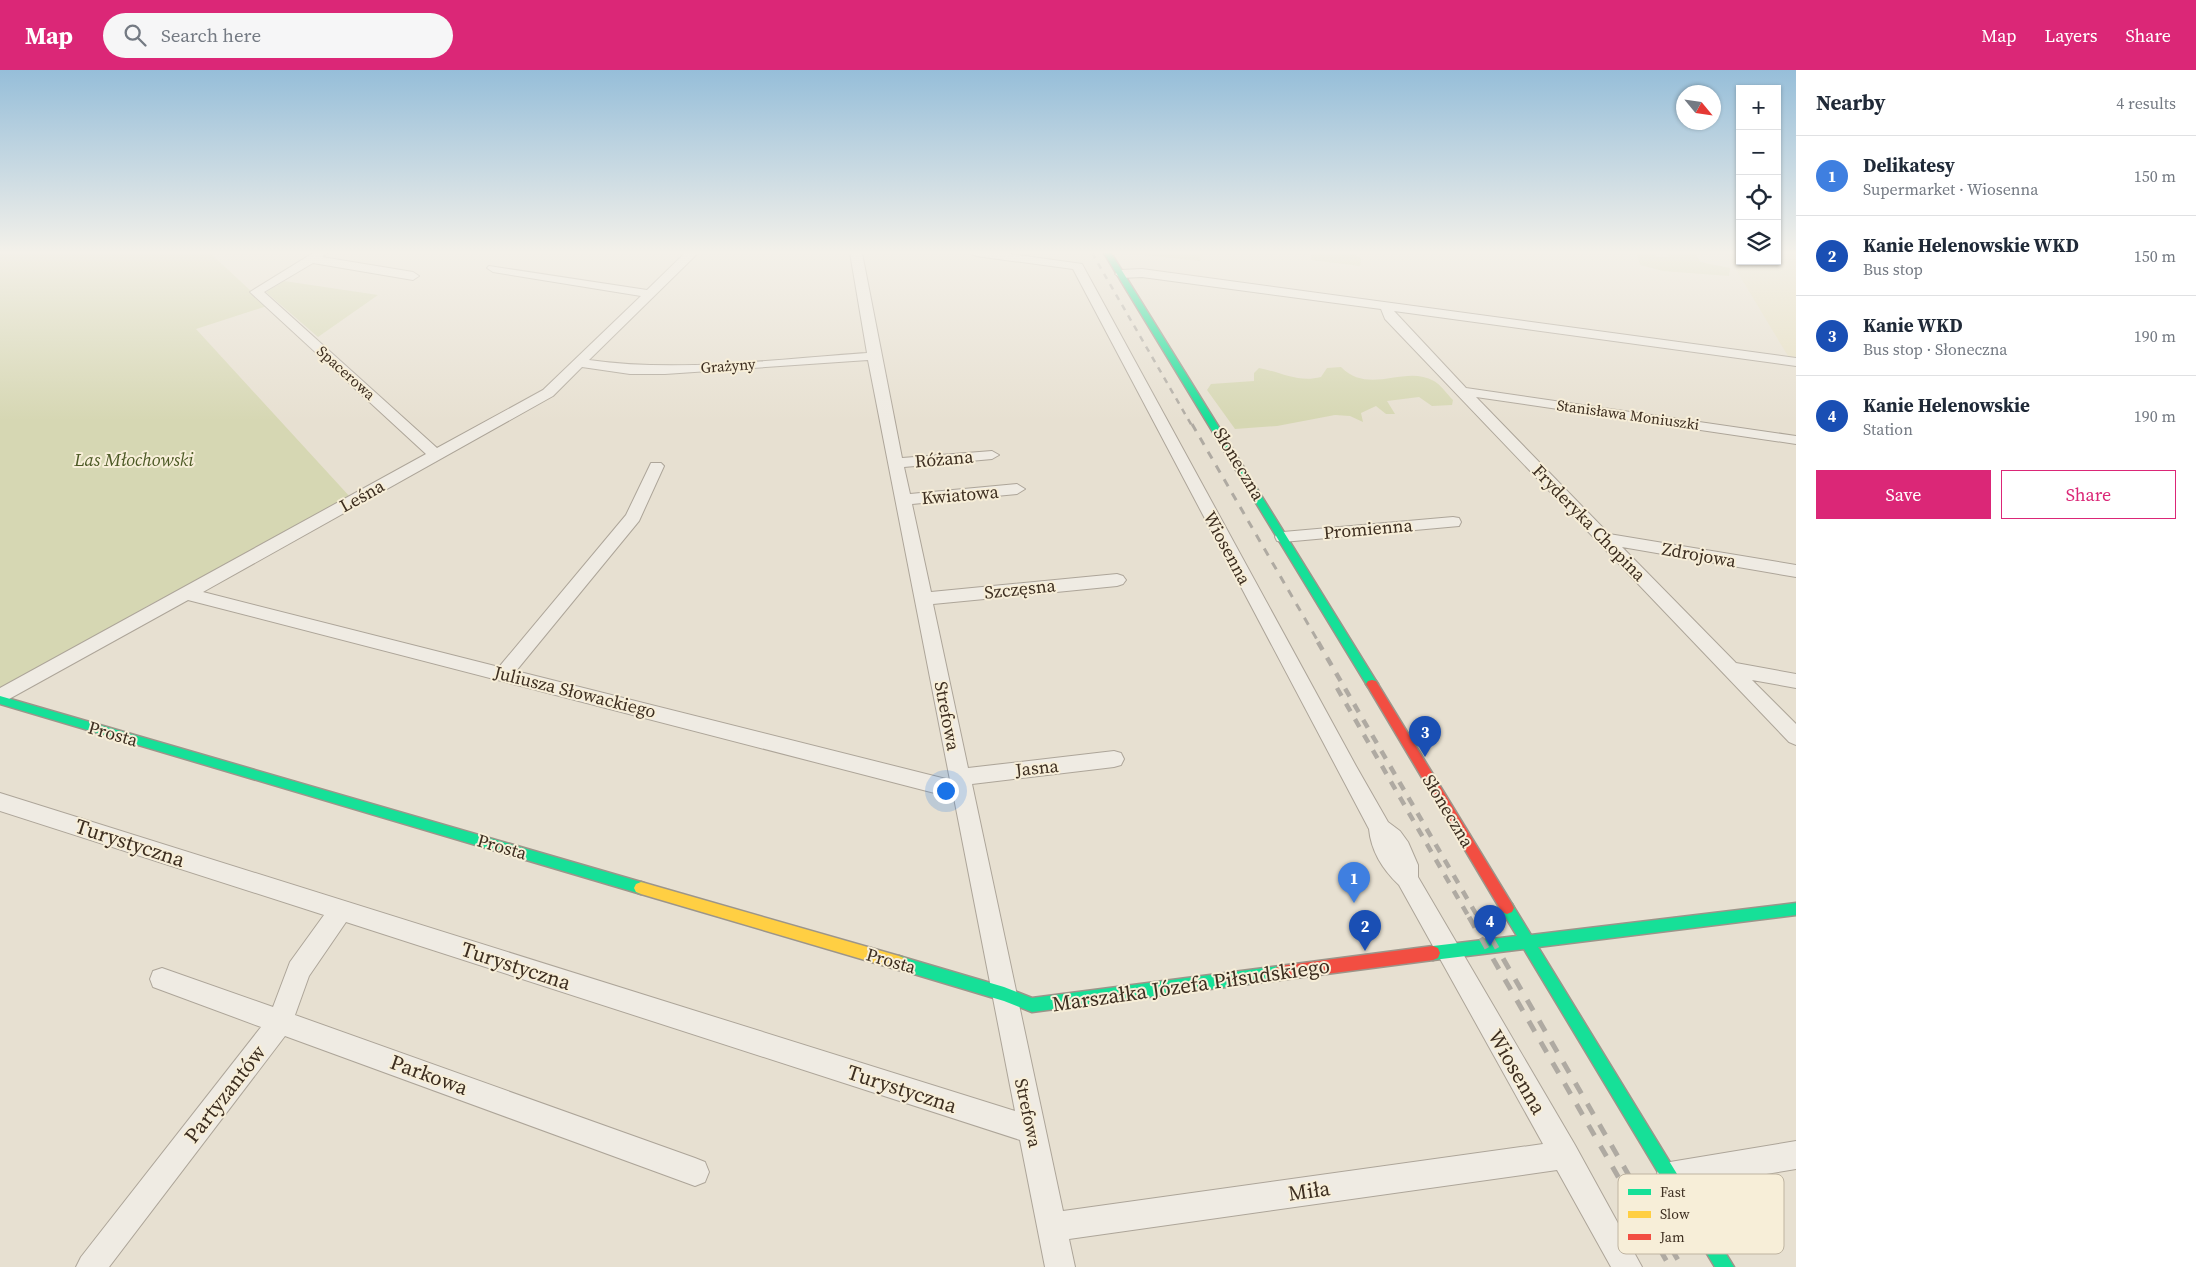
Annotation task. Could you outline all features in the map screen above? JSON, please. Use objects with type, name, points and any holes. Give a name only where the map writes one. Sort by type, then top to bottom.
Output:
[{"type":"street","name":"Spacerowa","points":[[275,309],[436,455]]},
{"type":"street","name":"Leśna","points":[[0,699],[548,393],[636,309]]},
{"type":"street","name":"Strefowa","points":[[866,309],[1060,1267]]},
{"type":"street","name":"Wiosenna","points":[[1099,309],[1380,828],[1381,840],[1387,854],[1394,866],[1407,878],[1618,1251]]},
{"type":"street","name":"Słoneczna","points":[[1142,309],[1669,1174]]},
{"type":"street","name":"Fryderyka Chopina","points":[[1387,309],[1389,316],[1460,391],[1796,737]]},
{"type":"street","points":[[1400,309],[1796,362]]},
{"type":"street","name":"Grażyny","points":[[581,363],[630,370],[665,370],[874,356]]},
{"type":"street","name":"Stanisława Moniuszki","points":[[1460,391],[1796,440]]},
{"type":"street","name":"Różana","points":[[896,463],[992,455]]},
{"type":"street","points":[[504,673],[633,517],[656,466]]},
{"type":"street","name":"Kwiatowa","points":[[903,500],[1017,489]]},
{"type":"street","name":"Promienna","points":[[1283,537],[1453,522]]},
{"type":"street","name":"Zdrojowa","points":[[1603,538],[1796,571]]},
{"type":"street","name":"Szczęsna","points":[[924,599],[1117,580]]},
{"type":"street","name":"Juliusza Słowackiego","points":[[187,594],[961,784]]},
{"type":"street","points":[[1732,669],[1796,681]]},
{"type":"street","name":"Prosta","points":[[0,699],[1004,994]]},
{"type":"street","name":"Jasna","points":[[961,784],[1114,760]]},
{"type":"street","name":"Turystyczna","points":[[0,802],[1032,1130]]},
{"type":"street","name":"Marszałka Józefa Piłsudskiego","points":[[1004,994],[1032,1005],[1796,908]]},
{"type":"street","name":"Partyzantów","points":[[91,1267],[282,1021],[299,970],[341,910]]},
{"type":"street","name":"Parkowa","points":[[162,979],[695,1172]]},
{"type":"street","points":[[1682,1174],[1796,1155]]},
{"type":"street","name":"Miła","points":[[1052,1227],[1565,1156]]},
{"type":"street","name":"Wiosenna","points":[[1620,1254],[1627,1267]]},
{"type":"street","name":"Słoneczna","points":[[1717,1254],[1725,1267]]},
{"type":"shaded area","points":[[1760,309],[1796,309],[1796,357],[1788,356]]},
{"type":"green space","name":"Las Młochowski","points":[[0,309],[258,309],[196,329],[351,498],[275,542],[149,605],[0,693]]},
{"type":"green space","points":[[285,309],[358,309],[318,337]]},
{"type":"green space","points":[[1341,367],[1352,375],[1364,379],[1423,377],[1439,385],[1453,400],[1452,405],[1432,406],[1419,397],[1387,401],[1395,414],[1386,414],[1376,406],[1361,413],[1363,422],[1350,416],[1335,415],[1277,426],[1235,429],[1207,390],[1211,384],[1254,381],[1254,373],[1259,368],[1305,379],[1321,377],[1327,368]]},
{"type":"railway","points":[[1124,309],[1192,426]]},
{"type":"railway","points":[[1192,424],[1319,643]]},
{"type":"railway","points":[[1318,642],[1479,919]]},
{"type":"railway","points":[[1337,688],[1470,919]]},
{"type":"railway","points":[[1469,917],[1618,1176]]},
{"type":"railway","points":[[1479,917],[1628,1174]]},
{"type":"railway","points":[[1663,1254],[1670,1267]]},
{"type":"railway","points":[[1674,1254],[1682,1267]]},
{"type":"traffic: fast","points":[[1141,309],[1372,684]]},
{"type":"traffic: fast","points":[[0,700],[641,888]]},
{"type":"traffic: fast","points":[[1507,908],[1669,1174]]},
{"type":"traffic: fast","points":[[1433,953],[1796,909]]},
{"type":"traffic: fast","points":[[899,963],[1004,994],[1032,1005],[1280,973]]},
{"type":"traffic: fast","points":[[1717,1254],[1725,1267]]},
{"type":"traffic: slow","points":[[641,888],[899,963]]},
{"type":"traffic: jam","points":[[1372,684],[1507,908]]},
{"type":"traffic: jam","points":[[1280,973],[1433,953]]},
{"type":"place","name":"Kanie WKD","points":[[1425,757]]},
{"type":"place","name":"Delikatesy","points":[[1354,903]]},
{"type":"place","name":"Kanie Helenowskie","points":[[1490,946]]},
{"type":"place","name":"Kanie Helenowskie WKD","points":[[1365,951]]}]
